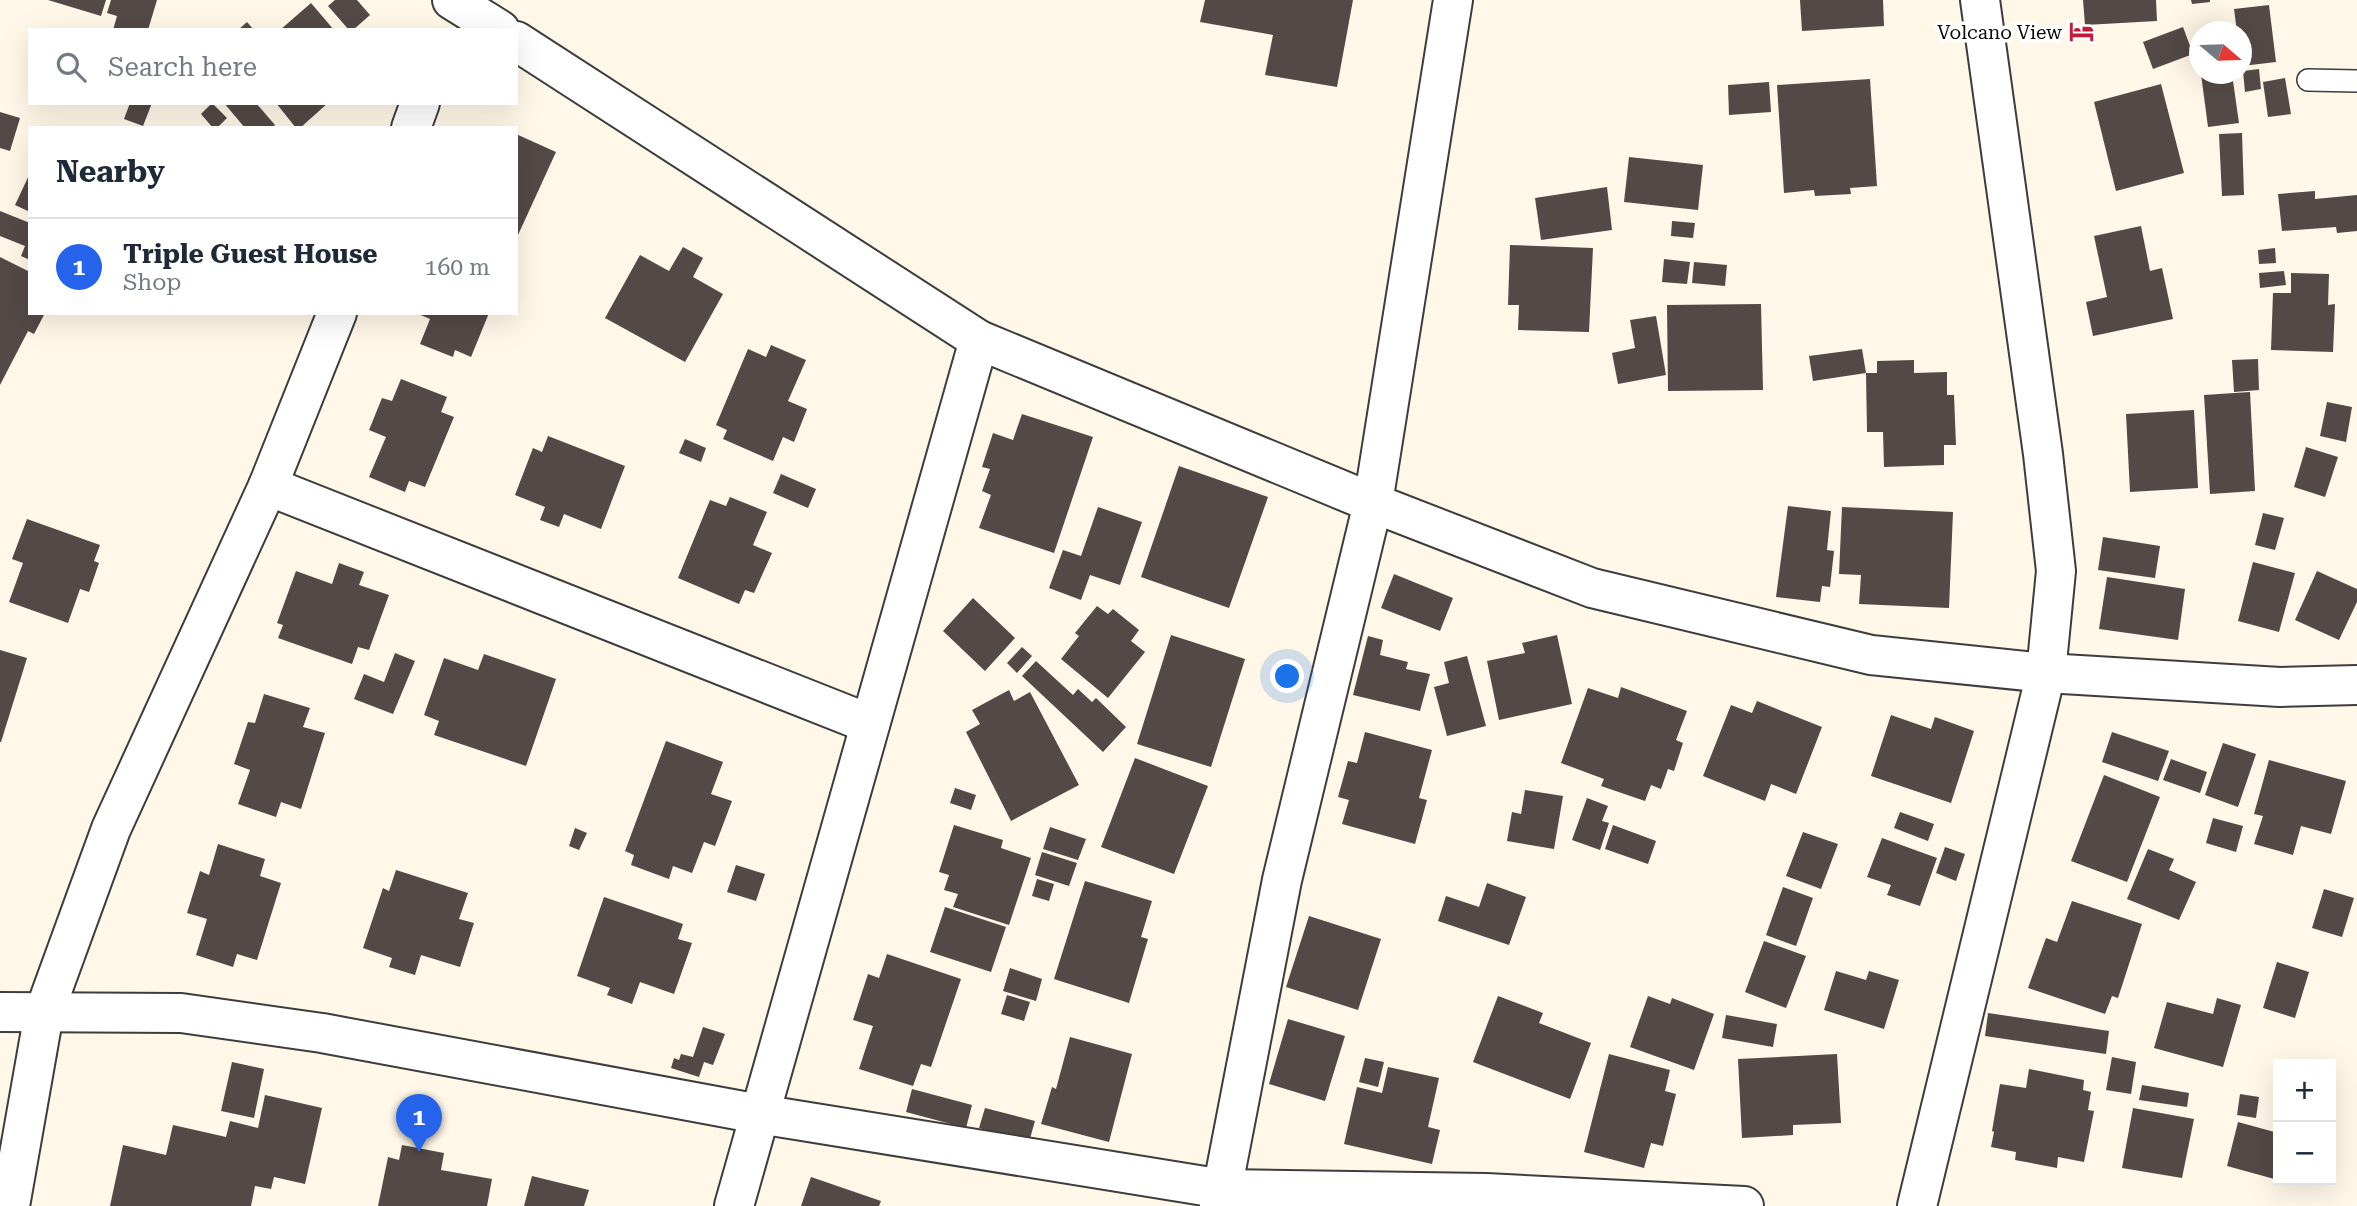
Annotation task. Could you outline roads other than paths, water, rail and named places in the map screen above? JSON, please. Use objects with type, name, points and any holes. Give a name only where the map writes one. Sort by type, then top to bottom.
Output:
[{"type":"street","points":[[1221,1198],[1282,880],[1373,503],[1453,0]]},
{"type":"street","points":[[1917,1206],[2046,673],[2056,571],[2042,440],[1980,0]]},
{"type":"street","points":[[455,8],[496,28]]},
{"type":"street","points":[[518,41],[979,340],[1373,503],[1592,588],[1871,655],[2046,673],[2280,687],[2357,685]]},
{"type":"street","points":[[412,126],[419,105]]},
{"type":"street","points":[[10,1206],[44,1013],[111,829],[268,486],[336,315]]},
{"type":"street","points":[[734,1206],[979,340]]},
{"type":"street","points":[[268,486],[870,724]]},
{"type":"street","points":[[0,1012],[194,1015],[322,1033],[1221,1198],[1486,1193],[1744,1206]]},
{"type":"lane","points":[[2308,80],[2357,81]]},
{"type":"place","name":"Volcano View","points":[[2082,32]]},
{"type":"place","name":"Triple Guest House","points":[[419,1152]]}]
